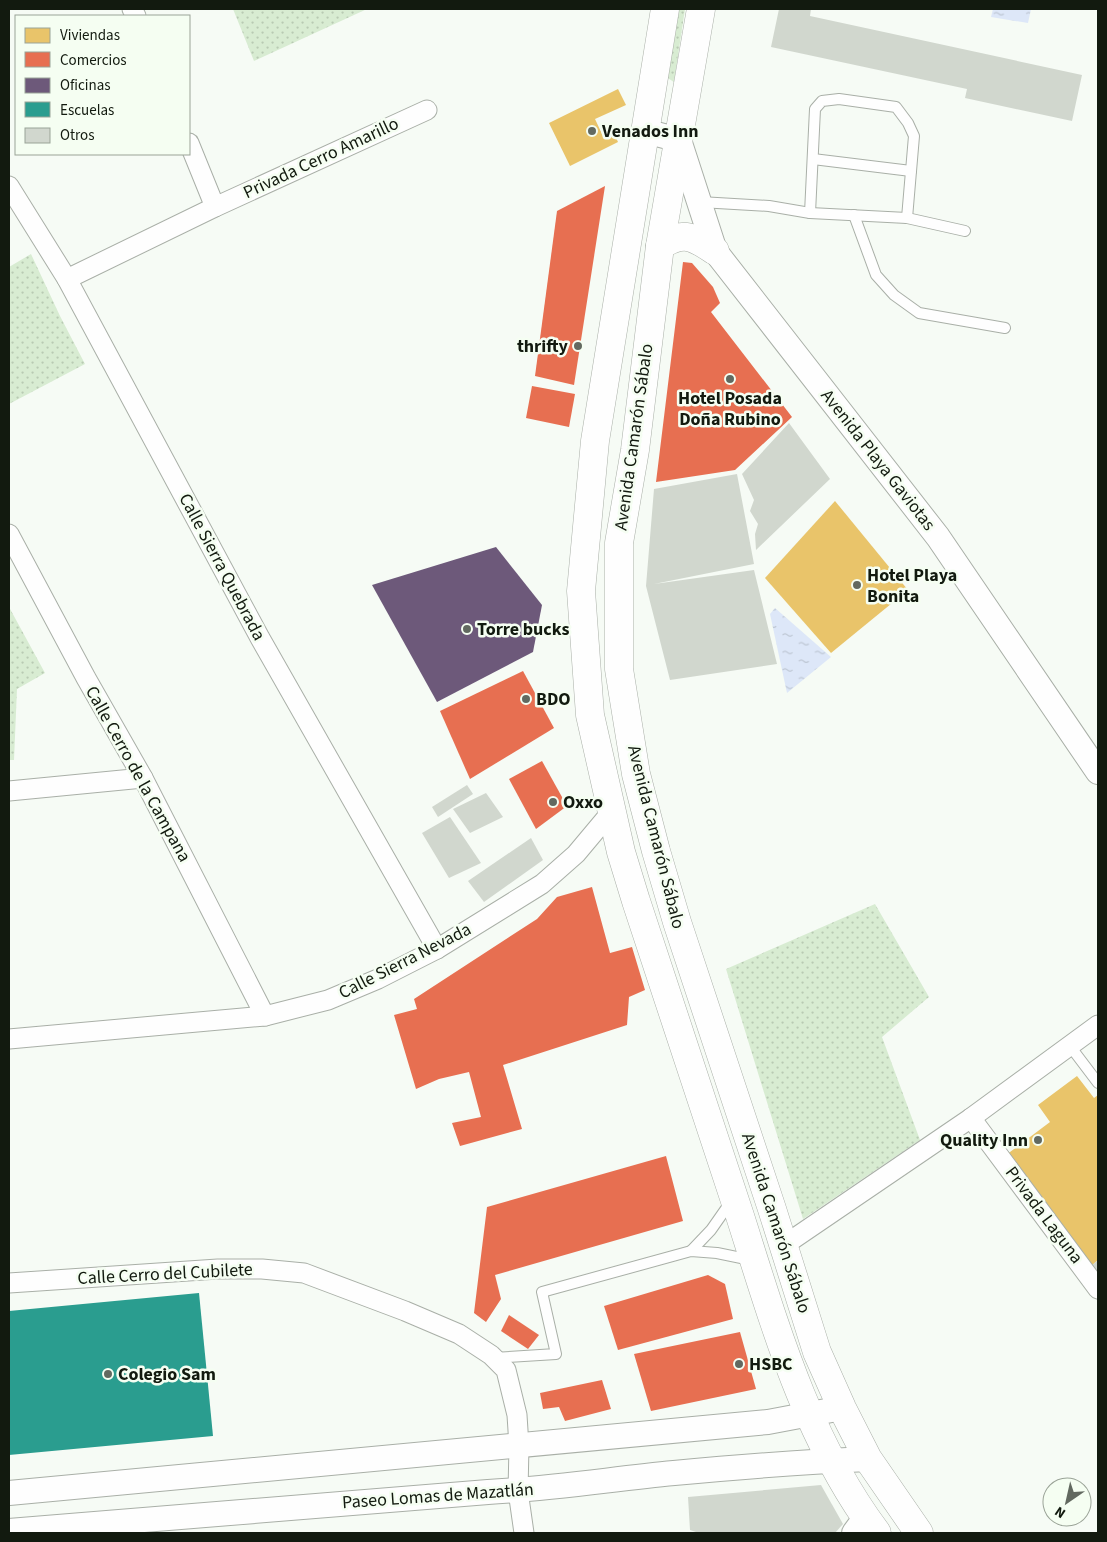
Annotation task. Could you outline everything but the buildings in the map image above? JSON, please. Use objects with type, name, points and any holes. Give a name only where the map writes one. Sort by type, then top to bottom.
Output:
[{"type":"main road","name":"Avenida Camarón Sábalo","points":[[665,9],[595,441],[582,591],[590,715],[621,852],[768,1305],[808,1415],[865,1528]]},
{"type":"main road","name":"Avenida Camarón Sábalo","points":[[701,9],[660,246],[635,450],[618,544],[619,669],[636,774],[676,922],[772,1208],[817,1352],[842,1408],[868,1459],[919,1533]]},
{"type":"main road","points":[[660,246],[672,238],[684,237],[697,239],[715,251]]},
{"type":"street","name":"Privada Cerro Amarillo","points":[[67,279],[215,207],[427,110]]},
{"type":"street","points":[[645,131],[679,140]]},
{"type":"street","name":"Avenida Playa Gaviotas","points":[[679,140],[715,251],[938,537],[1098,772]]},
{"type":"street","points":[[190,145],[215,207]]},
{"type":"street","name":"Calle Sierra Quebrada","points":[[9,186],[67,279],[260,638],[437,949]]},
{"type":"street","name":"Calle Cerro de la Campana","points":[[9,534],[86,678],[143,778],[266,1016]]},
{"type":"street","points":[[9,791],[143,778]]},
{"type":"street","name":"Calle Sierra Nevada","points":[[9,1039],[266,1016],[328,1000],[378,979],[437,949],[542,884],[576,854],[612,811]]},
{"type":"street","points":[[783,1246],[972,1118],[1098,1025]]},
{"type":"street","name":"Privada Laguna","points":[[972,1118],[1098,1289]]},
{"type":"street","name":"Calle Cerro del Cubilete","points":[[9,1282],[218,1269],[262,1269],[304,1273],[405,1311],[459,1334],[494,1358],[506,1370],[517,1415],[519,1446],[518,1491],[524,1533]]},
{"type":"street","points":[[9,1493],[768,1422],[842,1408]]},
{"type":"street","name":"Paseo Lomas de Mazatlán","points":[[9,1531],[518,1491],[674,1473],[868,1459]]},
{"type":"lane","points":[[810,213],[815,109],[822,101],[839,99],[896,108],[908,123],[914,136],[907,218]]},
{"type":"lane","points":[[813,159],[911,171]]},
{"type":"lane","points":[[699,202],[769,206],[810,213],[907,218],[965,231]]},
{"type":"lane","points":[[854,215],[876,275],[894,295],[919,313],[1006,328]]},
{"type":"lane","points":[[1070,1046],[1098,1083]]},
{"type":"lane","points":[[691,1251],[711,1230],[734,1197]]},
{"type":"lane","points":[[494,1358],[556,1354],[542,1292],[691,1251],[717,1253],[754,1261]]},
{"type":"green space","points":[[233,9],[367,9],[254,61]]},
{"type":"green space","points":[[677,9],[685,9],[674,82],[666,77]]},
{"type":"green space","points":[[31,254],[85,364],[9,404],[9,267]]},
{"type":"green space","points":[[9,607],[45,673],[17,689],[14,760],[9,760]]},
{"type":"green space","points":[[875,904],[929,997],[882,1037],[920,1140],[803,1219],[726,969]]},
{"type":"water","points":[[993,9],[1031,9],[1028,23],[991,17]]},
{"type":"water","points":[[775,608],[831,657],[787,693],[770,614]]},
{"type":"place","name":"Venados Inn","points":[[592,131]]},
{"type":"place","name":"thrifty","points":[[578,346]]},
{"type":"place","name":"Hotel Posada Doña Rubino","points":[[730,379]]},
{"type":"place","name":"Hotel Playa Bonita","points":[[857,585]]},
{"type":"place","name":"Torre bucks","points":[[467,629]]},
{"type":"place","name":"BDO","points":[[526,699]]},
{"type":"place","name":"Oxxo","points":[[553,802]]},
{"type":"place","name":"Quality Inn","points":[[1038,1140]]},
{"type":"place","name":"HSBC","points":[[739,1364]]},
{"type":"place","name":"Colegio Sam","points":[[108,1374]]}]
